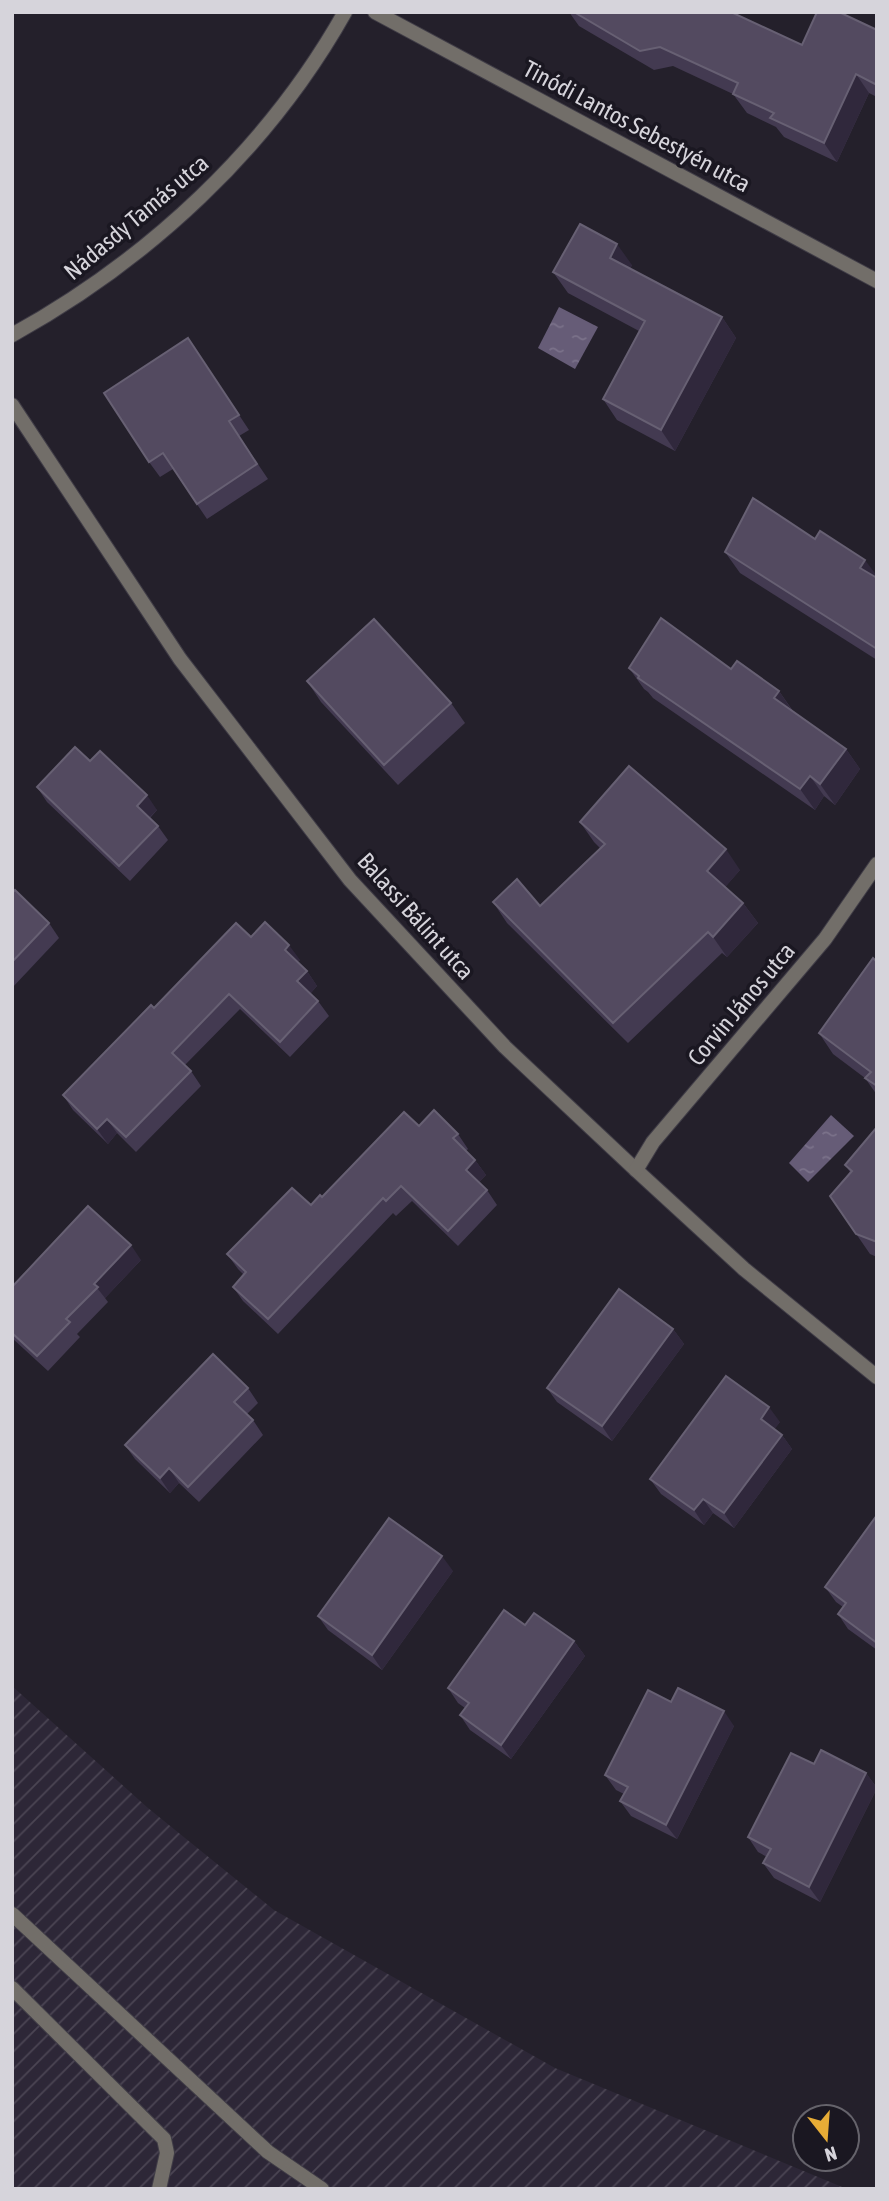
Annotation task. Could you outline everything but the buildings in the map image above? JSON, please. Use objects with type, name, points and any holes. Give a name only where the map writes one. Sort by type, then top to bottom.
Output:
[{"type":"street","name":"Nádasdy Tamás utca","points":[[12,335],[44,318],[121,265],[189,209],[248,147],[283,104],[329,40],[345,12]]},
{"type":"street","name":"Tinódi Lantos Sebestyén utca","points":[[375,12],[877,281]]},
{"type":"street","name":"Balassi Bálint utca","points":[[12,405],[180,659],[350,880],[505,1047],[744,1269],[877,1377]]},
{"type":"street","name":"Corvin János utca","points":[[636,1170],[653,1142],[825,939],[877,864]]},
{"type":"street","points":[[12,1914],[268,2152],[322,2189]]},
{"type":"street","points":[[12,1988],[164,2139],[167,2153],[159,2189]]},
{"type":"shaded area","points":[[12,1686],[148,1808],[274,1910],[555,2068],[791,2166],[791,2173],[808,2173],[847,2189],[12,2189]]},
{"type":"water","points":[[559,307],[598,327],[575,369],[538,348]]},
{"type":"water","points":[[831,1115],[854,1136],[808,1182],[789,1163]]}]
